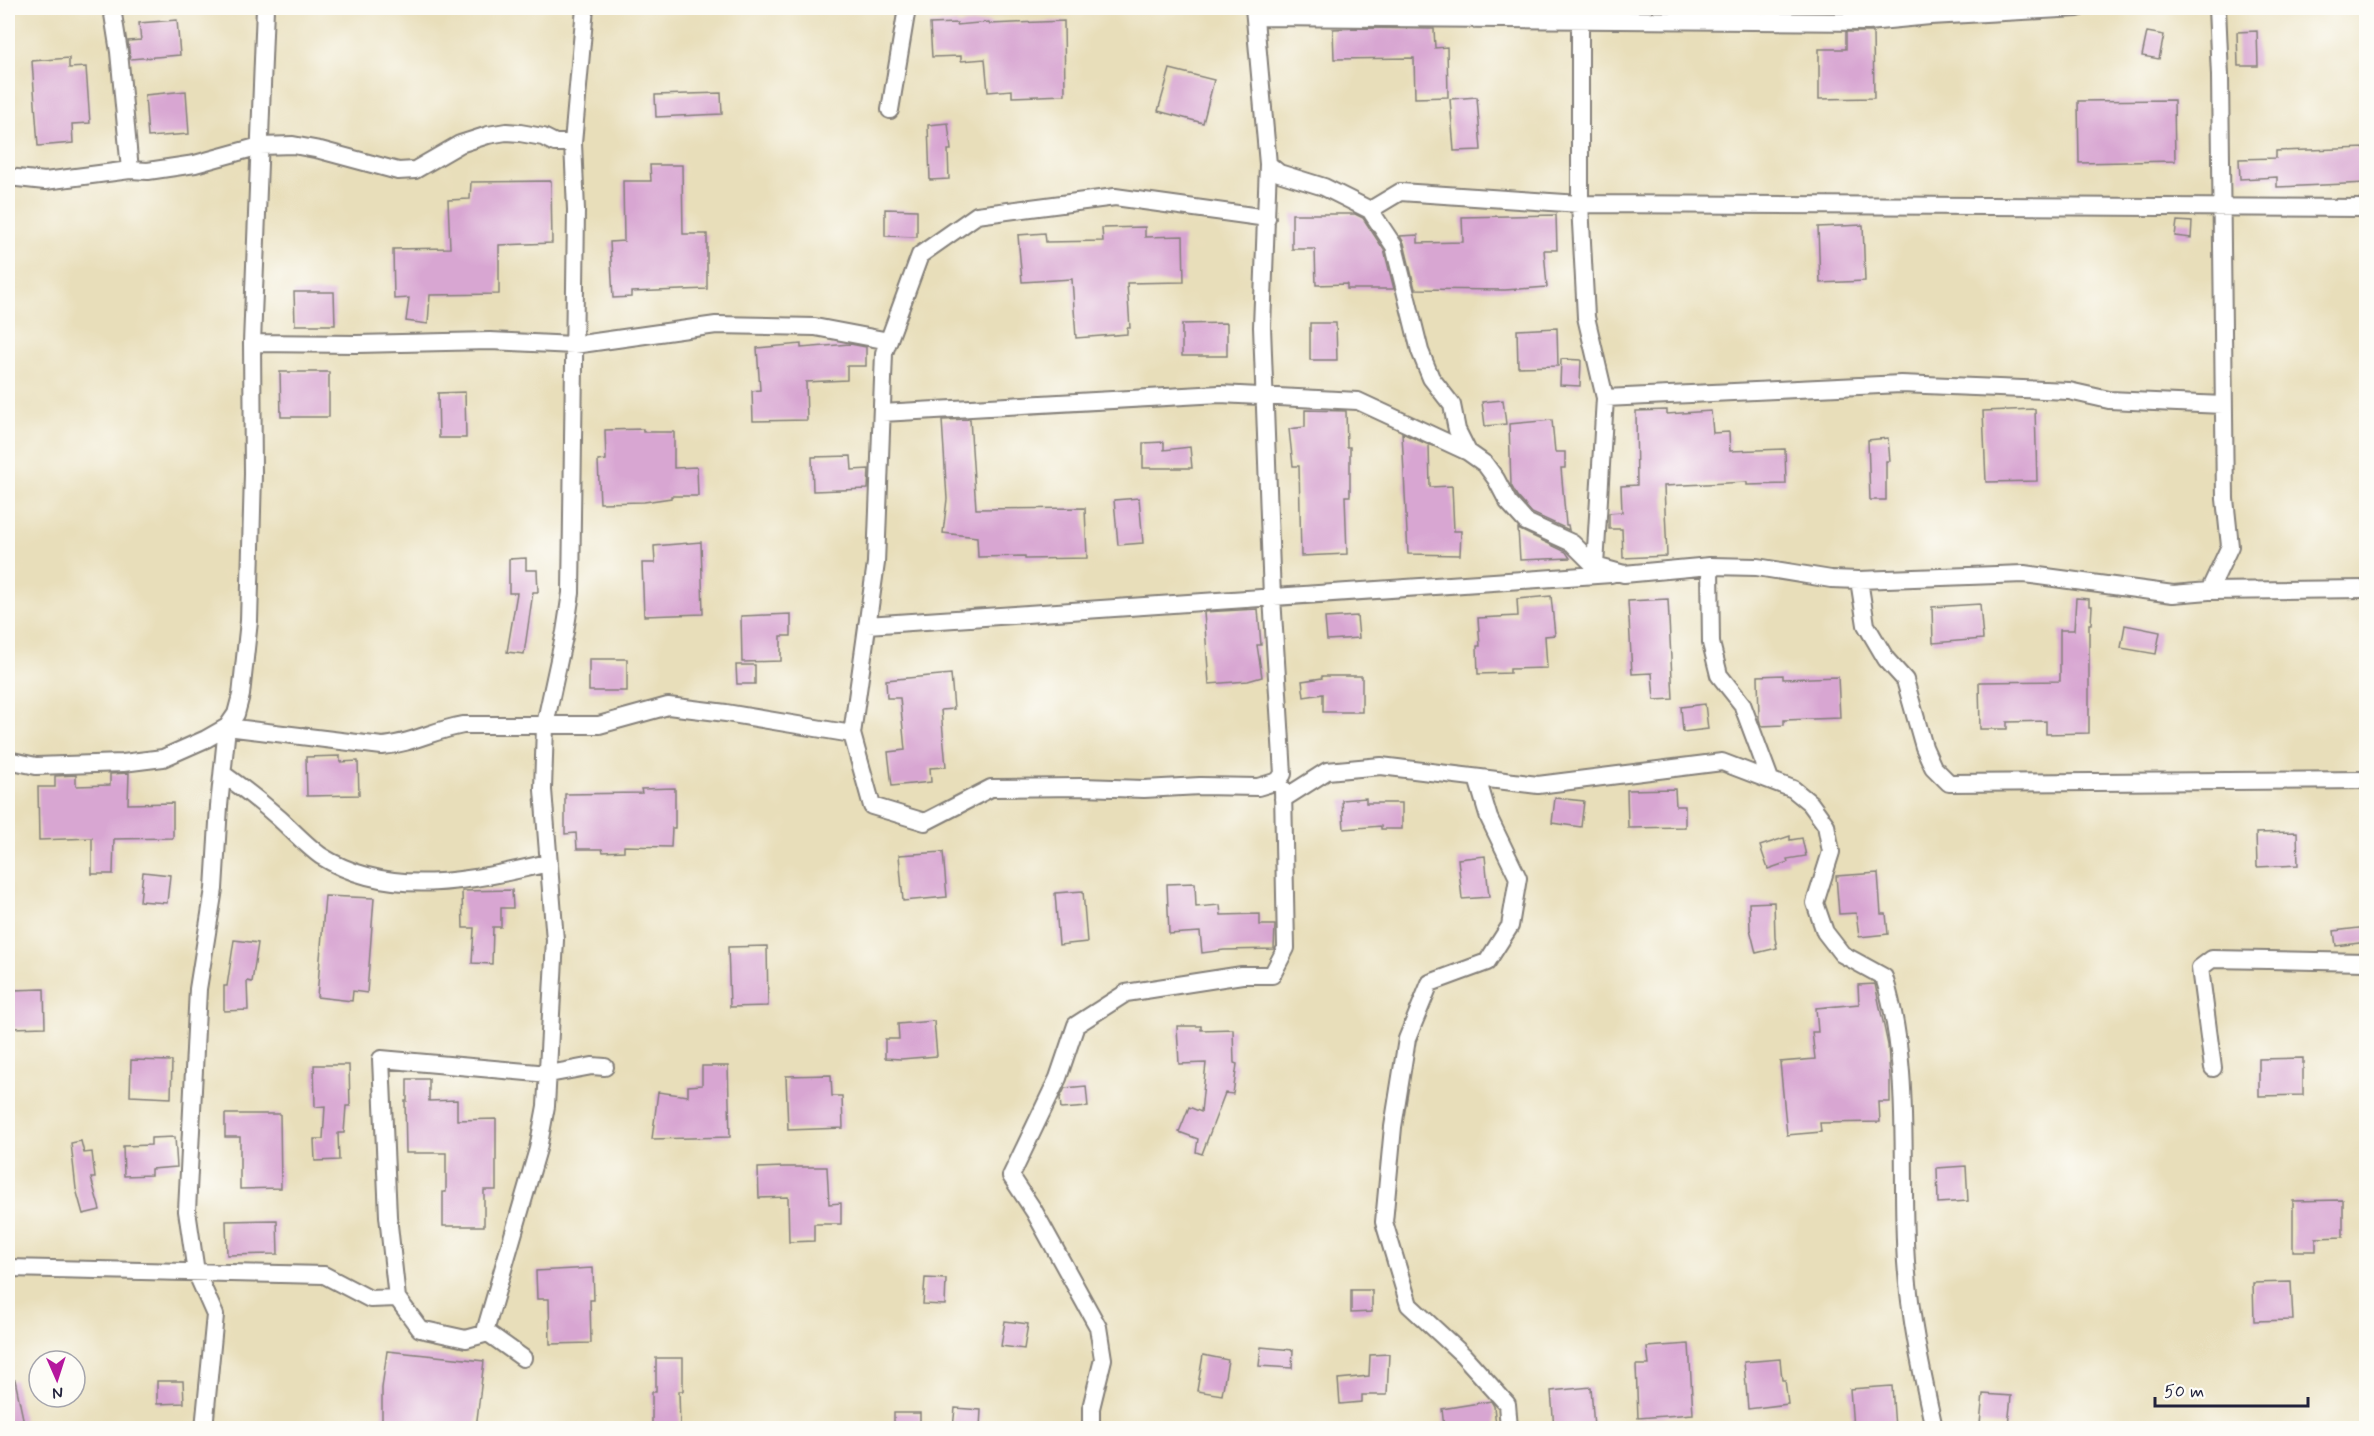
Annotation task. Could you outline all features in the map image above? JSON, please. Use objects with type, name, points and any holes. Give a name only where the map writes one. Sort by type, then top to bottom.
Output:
[{"type":"street","points":[[111,8],[119,52],[130,170]]},
{"type":"street","points":[[8,760],[36,766],[123,763],[163,758],[206,739],[227,726],[236,714],[241,695],[249,621],[253,474],[252,343],[265,8]]},
{"type":"street","points":[[523,1358],[488,1333],[486,1321],[538,1149],[549,1074],[555,940],[543,790],[545,725],[571,593],[576,210],[573,143],[585,8]]},
{"type":"street","points":[[890,110],[907,8]]},
{"type":"street","points":[[1091,1428],[1091,1408],[1104,1359],[1098,1327],[1034,1210],[1011,1176],[1058,1078],[1076,1025],[1126,993],[1242,975],[1272,975],[1286,948],[1283,774],[1272,597],[1262,327],[1268,164],[1254,12],[1580,20],[1868,22],[1929,16],[2078,8]]},
{"type":"street","points":[[2209,591],[2230,546],[2225,499],[2220,76],[2217,8]]},
{"type":"street","points":[[1580,20],[1580,204],[1586,316],[1605,398],[1595,566]]},
{"type":"street","points":[[8,177],[45,181],[130,170],[148,171],[186,165],[260,146],[293,145],[398,171],[415,170],[460,144],[472,139],[506,132],[543,137],[555,143],[573,143]]},
{"type":"street","points":[[1268,164],[1279,173],[1324,187],[1370,210],[1394,246],[1420,351],[1431,378],[1452,405],[1457,430],[1468,452]]},
{"type":"street","points":[[1370,210],[1400,192],[1580,204],[2367,208]]},
{"type":"street","points":[[1267,218],[1115,197],[977,215],[920,255],[884,353],[876,563],[852,734],[872,806],[925,822],[991,788],[1258,787],[1278,781],[1283,774]]},
{"type":"street","points":[[252,343],[357,345],[490,340],[574,345],[716,325],[815,327],[889,341]]},
{"type":"street","points":[[1605,398],[1901,384],[2069,391],[2109,400],[2223,405]]},
{"type":"street","points":[[882,413],[1220,394],[1358,401],[1468,452],[1485,464],[1508,502],[1526,522],[1572,543],[1595,566],[1624,574]]},
{"type":"street","points":[[867,625],[1624,574],[1710,566],[1757,567],[1831,579],[1859,580],[2024,574],[2173,594],[2209,591],[2367,589]]},
{"type":"street","points":[[1710,566],[1711,643],[1719,675],[1742,704],[1770,779]]},
{"type":"street","points":[[1859,580],[1866,625],[1886,659],[1905,680],[1924,747],[1933,767],[1949,783],[2367,780]]},
{"type":"street","points":[[227,726],[382,746],[402,744],[442,729],[463,725],[599,725],[668,706],[852,734]]},
{"type":"street","points":[[204,1428],[216,1315],[196,1272],[187,1211],[197,1012],[206,934],[214,890],[227,726]]},
{"type":"street","points":[[1283,799],[1327,771],[1381,766],[1538,784],[1722,762],[1793,789],[1810,803],[1826,825],[1831,852],[1815,903],[1825,932],[1842,954],[1884,977],[1894,1009],[1901,1092],[1906,1263],[1923,1379],[1934,1428]]},
{"type":"street","points":[[223,774],[263,804],[321,855],[364,876],[411,882],[450,882],[501,874],[548,863]]},
{"type":"street","points":[[1477,778],[1489,818],[1518,878],[1510,926],[1487,962],[1430,982],[1407,1039],[1393,1128],[1384,1222],[1409,1305],[1463,1355],[1507,1404],[1509,1428]]},
{"type":"street","points":[[2213,1068],[2199,968],[2212,959],[2367,962]]},
{"type":"street","points":[[488,1333],[466,1339],[420,1329],[397,1298],[388,1216],[381,1059],[549,1074],[592,1066],[605,1067]]},
{"type":"street","points":[[8,1268],[324,1275],[370,1299],[397,1298]]},
{"type":"building","points":[[177,20],[180,55],[130,59],[128,41],[141,40],[139,23]]},
{"type":"building","points":[[1064,21],[1065,95],[1012,97],[1012,90],[988,92],[985,59],[961,61],[961,56],[932,57],[930,24]]},
{"type":"building","points":[[1333,29],[1434,29],[1435,48],[1447,47],[1448,97],[1415,98],[1414,58],[1334,59]]},
{"type":"building","points":[[2257,31],[2258,66],[2238,66],[2237,32]]},
{"type":"building","points":[[1846,32],[1873,32],[1874,98],[1819,99],[1819,49],[1846,49]]},
{"type":"building","points":[[2147,32],[2164,35],[2159,59],[2142,56]]},
{"type":"building","points":[[69,58],[69,68],[86,67],[90,123],[72,124],[73,143],[38,146],[32,61]]},
{"type":"building","points":[[1170,69],[1214,80],[1203,123],[1158,111]]},
{"type":"building","points":[[186,91],[189,134],[148,137],[145,95]]},
{"type":"building","points":[[721,93],[722,114],[656,117],[655,95]]},
{"type":"building","points":[[1477,97],[1481,150],[1454,151],[1450,99]]},
{"type":"building","points":[[2174,100],[2175,161],[2079,163],[2078,101]]},
{"type":"building","points":[[948,123],[951,150],[948,150],[949,179],[930,180],[928,125]]},
{"type":"building","points":[[2367,148],[2367,183],[2277,187],[2277,177],[2240,179],[2239,159],[2276,158],[2276,151]]},
{"type":"building","points":[[650,165],[682,165],[683,234],[707,234],[707,289],[631,292],[631,297],[613,298],[610,242],[624,241],[623,181],[651,181]]},
{"type":"building","points":[[551,181],[552,243],[499,245],[499,294],[430,295],[428,324],[406,321],[409,298],[394,299],[393,249],[450,248],[448,200],[470,199],[471,182]]},
{"type":"building","points":[[885,209],[917,210],[917,237],[885,236]]},
{"type":"building","points":[[1292,214],[1355,214],[1363,218],[1384,250],[1394,289],[1347,289],[1347,284],[1316,285],[1315,249],[1292,249]]},
{"type":"building","points":[[1556,215],[1557,250],[1544,250],[1547,287],[1505,290],[1415,289],[1404,243],[1400,236],[1418,235],[1418,243],[1463,242],[1462,217]]},
{"type":"building","points":[[2177,221],[2192,222],[2191,238],[2175,236]]},
{"type":"building","points":[[1863,225],[1865,281],[1820,283],[1818,227]]},
{"type":"building","points":[[1145,227],[1145,237],[1183,236],[1184,282],[1127,283],[1130,328],[1127,328],[1127,334],[1076,338],[1072,279],[1022,282],[1018,235],[1045,233],[1046,242],[1103,241],[1102,228]]},
{"type":"building","points":[[294,292],[334,292],[335,325],[295,325]]},
{"type":"building","points":[[1227,323],[1227,356],[1182,356],[1182,324]]},
{"type":"building","points":[[1310,323],[1336,323],[1337,360],[1310,360]]},
{"type":"building","points":[[1557,328],[1558,366],[1518,367],[1517,330]]},
{"type":"building","points":[[801,344],[801,348],[850,344],[866,347],[866,366],[847,366],[847,380],[806,382],[807,420],[753,421],[752,391],[760,390],[757,348]]},
{"type":"building","points":[[1561,359],[1581,360],[1580,386],[1560,385]]},
{"type":"building","points":[[280,372],[329,372],[329,417],[281,417]]},
{"type":"building","points":[[465,392],[466,438],[439,438],[438,393]]},
{"type":"building","points":[[1503,400],[1506,424],[1485,426],[1482,402]]},
{"type":"building","points":[[2035,409],[2037,481],[1986,482],[1983,411]]},
{"type":"building","points":[[1305,410],[1346,411],[1347,447],[1350,447],[1350,496],[1345,496],[1347,554],[1301,556],[1299,466],[1293,466],[1289,429],[1305,427]]},
{"type":"building","points":[[1667,410],[1667,414],[1711,411],[1713,433],[1729,432],[1730,451],[1785,449],[1786,484],[1747,485],[1747,482],[1664,486],[1667,556],[1623,558],[1622,529],[1609,529],[1609,513],[1622,512],[1621,486],[1637,485],[1636,411]]},
{"type":"building","points":[[970,419],[976,509],[1085,508],[1087,558],[978,557],[977,537],[943,533],[947,499],[942,420]]},
{"type":"building","points":[[1552,420],[1555,452],[1565,452],[1565,468],[1561,468],[1566,525],[1569,530],[1532,513],[1517,496],[1511,485],[1509,424]]},
{"type":"building","points":[[643,429],[643,432],[674,432],[674,468],[697,467],[698,496],[671,496],[671,498],[644,502],[600,503],[598,461],[606,460],[605,430]]},
{"type":"building","points":[[1402,433],[1429,445],[1430,487],[1452,486],[1454,531],[1461,531],[1460,555],[1408,554]]},
{"type":"building","points":[[1888,438],[1890,461],[1886,461],[1886,500],[1870,500],[1868,440]]},
{"type":"building","points":[[1164,442],[1164,450],[1190,447],[1192,468],[1143,468],[1143,443]]},
{"type":"building","points":[[851,456],[852,470],[869,469],[868,489],[813,491],[812,457]]},
{"type":"building","points":[[1139,498],[1143,543],[1118,545],[1114,500]]},
{"type":"building","points":[[1518,529],[1566,552],[1570,558],[1520,560]]},
{"type":"building","points":[[701,542],[703,614],[644,616],[642,563],[655,563],[654,546]]},
{"type":"building","points":[[526,558],[526,570],[537,570],[538,592],[533,592],[524,654],[507,652],[517,593],[509,593],[509,559]]},
{"type":"building","points":[[1551,596],[1555,635],[1545,636],[1547,668],[1510,669],[1510,673],[1478,674],[1477,646],[1480,646],[1478,618],[1518,616],[1517,599]]},
{"type":"building","points":[[2076,598],[2089,599],[2089,606],[2092,606],[2091,624],[2089,624],[2089,733],[2046,734],[2046,721],[2007,722],[2007,729],[1980,729],[1979,682],[2060,681],[2060,630],[2074,630]]},
{"type":"building","points":[[1668,599],[1673,699],[1654,700],[1652,673],[1632,674],[1628,601]]},
{"type":"building","points":[[1980,604],[1983,639],[1933,643],[1932,607]]},
{"type":"building","points":[[1258,609],[1261,645],[1257,645],[1262,677],[1248,681],[1209,684],[1204,612]]},
{"type":"building","points":[[791,614],[791,636],[781,636],[781,661],[742,662],[741,616]]},
{"type":"building","points":[[1357,616],[1359,638],[1327,640],[1325,618]]},
{"type":"building","points":[[2125,625],[2160,632],[2156,654],[2121,648]]},
{"type":"building","points":[[589,659],[627,659],[627,691],[589,691]]},
{"type":"building","points":[[736,665],[755,665],[755,684],[737,684]]},
{"type":"building","points":[[951,674],[954,709],[941,710],[946,767],[930,768],[931,782],[892,786],[888,752],[905,750],[900,698],[887,698],[886,680]]},
{"type":"building","points":[[1783,675],[1783,679],[1838,677],[1840,718],[1784,720],[1784,725],[1761,726],[1758,676]]},
{"type":"building","points":[[1322,676],[1362,676],[1362,712],[1323,712],[1323,694],[1304,697],[1302,681],[1322,678]]},
{"type":"building","points":[[1705,704],[1708,729],[1683,732],[1681,707]]},
{"type":"building","points":[[340,756],[340,762],[358,761],[359,795],[307,796],[306,757]]},
{"type":"building","points":[[129,773],[128,804],[173,803],[173,838],[114,839],[113,874],[92,874],[92,838],[39,840],[38,787],[55,787],[55,776],[76,775],[76,786],[110,785],[110,774]]},
{"type":"building","points":[[675,788],[675,828],[672,828],[671,847],[624,846],[624,851],[603,852],[602,849],[577,849],[576,833],[565,834],[565,794],[642,793],[641,789]]},
{"type":"building","points":[[1675,789],[1676,806],[1685,806],[1685,827],[1628,828],[1627,790]]},
{"type":"building","points":[[1366,798],[1366,803],[1402,803],[1402,829],[1381,829],[1381,826],[1344,829],[1342,800]]},
{"type":"building","points":[[1555,798],[1584,801],[1581,827],[1552,823]]},
{"type":"building","points":[[2297,832],[2298,865],[2257,867],[2256,833]]},
{"type":"building","points":[[1790,836],[1790,840],[1802,838],[1806,856],[1787,859],[1788,862],[1768,869],[1760,846]]},
{"type":"building","points":[[943,852],[947,897],[903,901],[899,855]]},
{"type":"building","points":[[1485,856],[1489,897],[1462,899],[1458,859]]},
{"type":"building","points":[[143,872],[170,875],[167,903],[140,901]]},
{"type":"building","points":[[1878,873],[1881,914],[1886,914],[1888,934],[1859,937],[1856,913],[1839,914],[1836,876]]},
{"type":"building","points":[[1195,883],[1196,907],[1220,905],[1221,915],[1260,914],[1260,925],[1275,925],[1274,949],[1202,953],[1200,932],[1169,934],[1167,884]]},
{"type":"building","points":[[512,890],[513,908],[501,908],[501,927],[493,927],[492,964],[472,963],[474,928],[463,928],[462,891]]},
{"type":"building","points":[[1083,891],[1087,942],[1059,945],[1055,893]]},
{"type":"building","points":[[325,896],[374,898],[367,993],[353,991],[352,1001],[317,997]]},
{"type":"building","points":[[1774,902],[1777,948],[1756,953],[1750,929],[1749,903]]},
{"type":"building","points":[[2367,927],[2367,942],[2336,946],[2334,931]]},
{"type":"building","points":[[234,940],[258,943],[252,982],[247,981],[248,1010],[224,1011],[224,986],[227,986]]},
{"type":"building","points":[[767,946],[768,1006],[730,1007],[728,947]]},
{"type":"building","points":[[1875,984],[1888,1045],[1890,1078],[1890,1102],[1879,1102],[1880,1122],[1820,1123],[1821,1132],[1787,1135],[1780,1062],[1815,1059],[1812,1032],[1818,1032],[1816,1008],[1859,1004],[1858,985]]},
{"type":"building","points":[[44,989],[45,1027],[13,1028],[12,990]]},
{"type":"building","points":[[934,1021],[937,1056],[885,1058],[885,1039],[899,1039],[898,1024]]},
{"type":"building","points":[[1177,1026],[1201,1026],[1201,1030],[1233,1029],[1234,1063],[1237,1064],[1233,1094],[1225,1093],[1202,1154],[1196,1152],[1198,1139],[1179,1132],[1189,1107],[1201,1112],[1206,1063],[1179,1064]]},
{"type":"building","points":[[2303,1058],[2303,1095],[2259,1096],[2259,1059]]},
{"type":"building","points":[[131,1060],[172,1061],[171,1098],[130,1096]]},
{"type":"building","points":[[314,1065],[349,1065],[350,1106],[346,1106],[344,1133],[338,1133],[339,1160],[315,1161],[314,1139],[323,1139],[325,1106],[315,1107]]},
{"type":"building","points":[[702,1066],[728,1066],[730,1137],[652,1139],[658,1092],[688,1096],[688,1086],[702,1085]]},
{"type":"building","points":[[831,1075],[832,1096],[842,1096],[843,1128],[788,1130],[786,1076]]},
{"type":"building","points":[[407,1079],[429,1079],[429,1101],[457,1100],[457,1120],[496,1119],[496,1190],[484,1190],[484,1226],[443,1226],[446,1153],[406,1153]]},
{"type":"building","points":[[1086,1086],[1088,1107],[1061,1109],[1060,1098],[1065,1088]]},
{"type":"building","points":[[225,1114],[280,1114],[281,1188],[240,1189],[240,1137],[225,1137]]},
{"type":"building","points":[[175,1137],[177,1167],[151,1169],[151,1175],[124,1176],[123,1146],[151,1145],[151,1138]]},
{"type":"building","points":[[81,1141],[84,1153],[92,1152],[95,1178],[91,1178],[100,1210],[83,1214],[76,1189],[71,1143]]},
{"type":"building","points":[[1966,1166],[1968,1201],[1938,1203],[1937,1168]]},
{"type":"building","points":[[827,1167],[829,1204],[841,1203],[841,1224],[814,1224],[814,1241],[789,1242],[788,1197],[759,1198],[758,1168]]},
{"type":"building","points":[[2343,1200],[2343,1237],[2316,1238],[2316,1251],[2293,1251],[2293,1201]]},
{"type":"building","points":[[277,1220],[278,1254],[227,1255],[226,1221]]},
{"type":"building","points":[[593,1268],[594,1300],[590,1300],[591,1343],[550,1344],[549,1299],[537,1299],[536,1271]]},
{"type":"building","points":[[925,1278],[946,1279],[945,1305],[923,1304]]},
{"type":"building","points":[[2291,1282],[2293,1320],[2254,1321],[2253,1283]]},
{"type":"building","points":[[1351,1290],[1372,1290],[1372,1312],[1351,1313]]},
{"type":"building","points":[[1005,1321],[1028,1324],[1024,1349],[1001,1346]]},
{"type":"building","points":[[1689,1344],[1693,1414],[1638,1418],[1636,1365],[1649,1365],[1647,1347]]},
{"type":"building","points":[[1261,1347],[1293,1350],[1292,1368],[1259,1366]]},
{"type":"building","points":[[387,1351],[484,1361],[476,1428],[382,1427],[382,1388]]},
{"type":"building","points":[[1389,1354],[1387,1395],[1362,1395],[1362,1402],[1340,1404],[1338,1379],[1369,1376],[1370,1355]]},
{"type":"building","points":[[1203,1355],[1228,1360],[1222,1395],[1197,1391]]},
{"type":"building","points":[[656,1358],[683,1358],[683,1391],[679,1391],[680,1428],[652,1428],[652,1392],[656,1392]]},
{"type":"building","points":[[1780,1359],[1788,1404],[1748,1409],[1744,1362]]},
{"type":"building","points":[[15,1380],[25,1428],[8,1428],[8,1381]]},
{"type":"building","points":[[157,1381],[183,1381],[184,1403],[157,1404]]},
{"type":"building","points":[[1892,1386],[1895,1428],[1853,1428],[1850,1389]]},
{"type":"building","points":[[1591,1387],[1594,1428],[1554,1428],[1551,1391]]},
{"type":"building","points":[[1983,1394],[2011,1396],[2008,1426],[1980,1424]]},
{"type":"building","points":[[1491,1401],[1494,1406],[1496,1426],[1444,1428],[1442,1409]]},
{"type":"building","points":[[955,1408],[981,1410],[980,1428],[953,1428]]},
{"type":"building","points":[[894,1413],[920,1413],[920,1428],[894,1428]]}]
